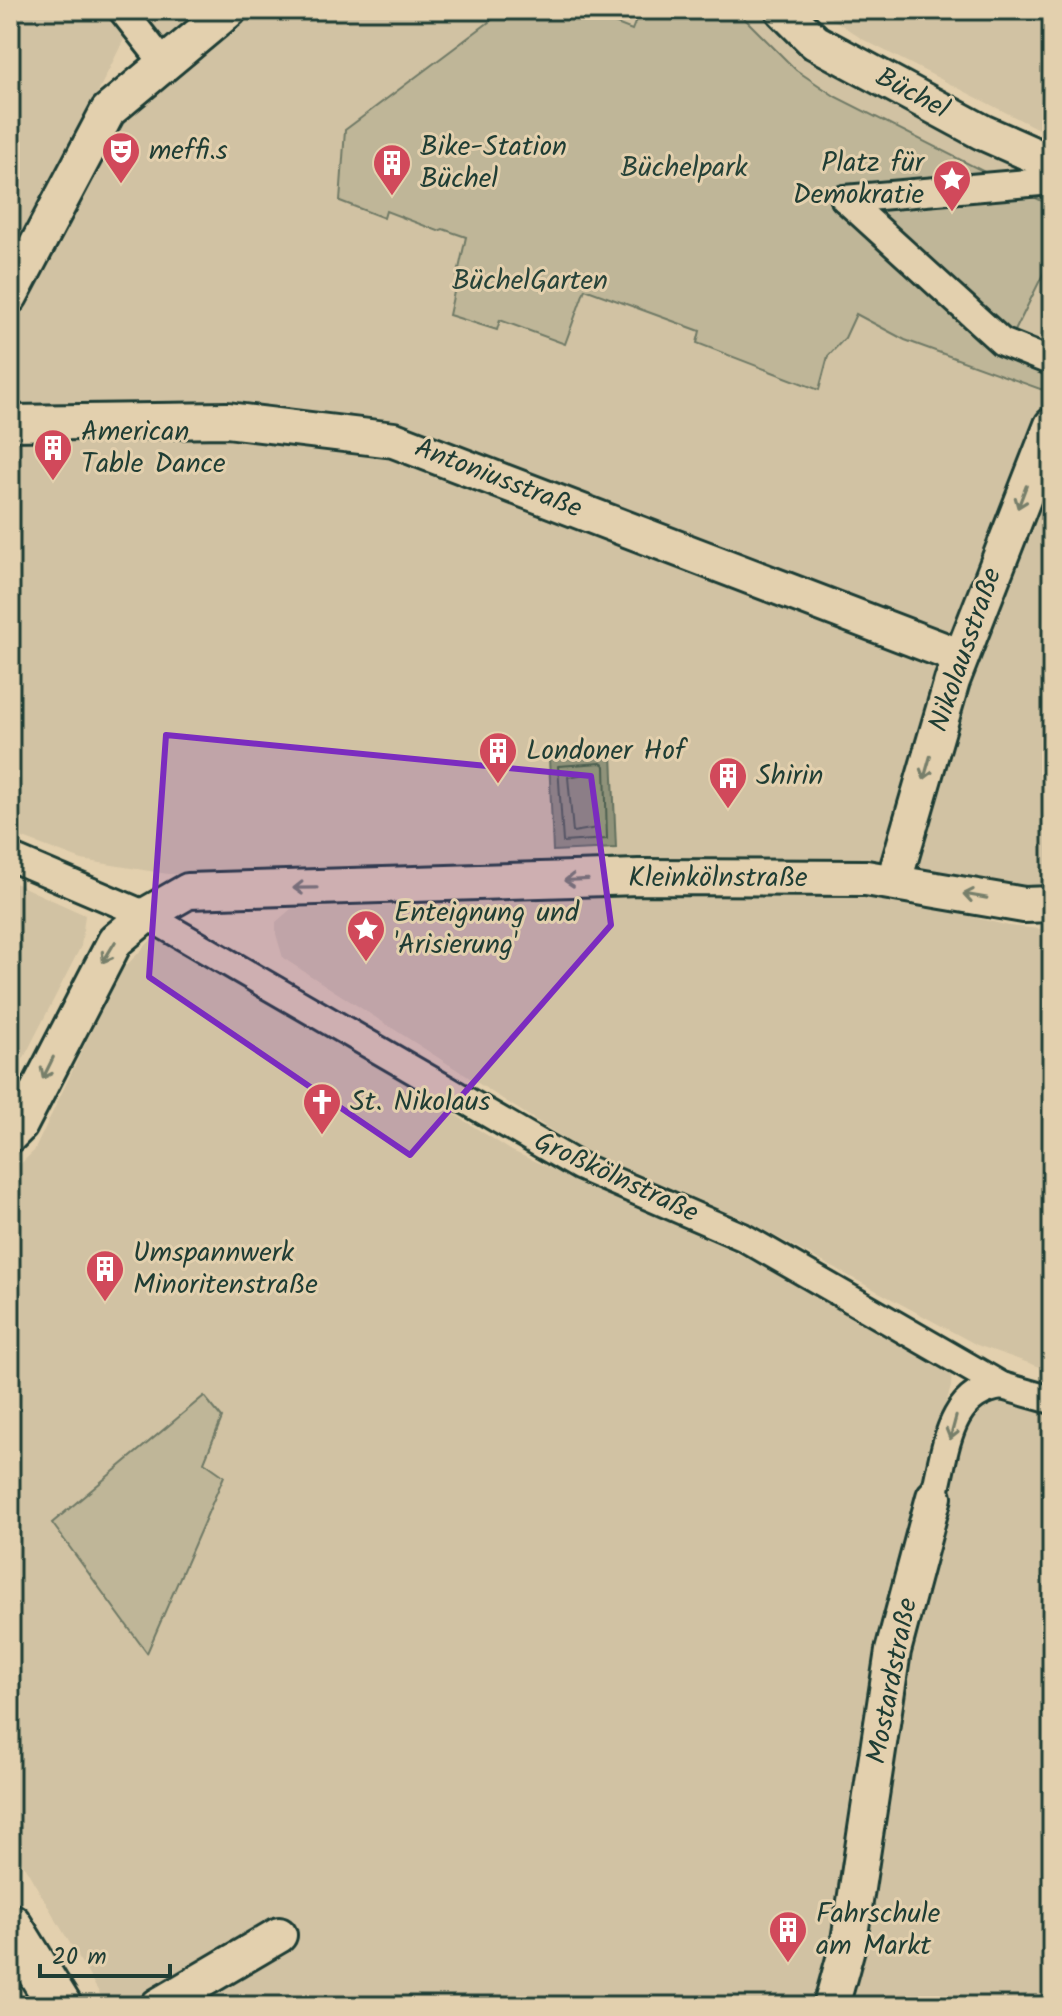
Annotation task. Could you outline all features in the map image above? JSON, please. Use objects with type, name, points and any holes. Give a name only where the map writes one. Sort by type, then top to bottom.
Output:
[{"type":"street","points":[[122,10],[163,62]]},
{"type":"street","points":[[10,296],[108,111],[229,10]]},
{"type":"street","name":"Büchel","points":[[783,10],[815,42],[982,132],[1052,163]]},
{"type":"street","points":[[1052,181],[845,199],[1002,342],[1052,362]]},
{"type":"street","name":"Antoniusstraße","points":[[10,423],[227,420],[394,440],[961,657]]},
{"type":"street","name":"Nikolausstraße","points":[[894,881],[961,657],[1052,425]]},
{"type":"street","name":"Großkölnstraße","points":[[10,857],[146,915],[579,1166],[743,1237],[1002,1386],[1052,1400]]},
{"type":"street","name":"Kleinkölnstraße","points":[[146,915],[188,891],[639,877],[894,881],[1024,905],[1052,904]]},
{"type":"street","points":[[10,1135],[20,1125],[115,941],[146,915]]},
{"type":"street","name":"Mostardstraße","points":[[831,2006],[849,1941],[893,1651],[957,1413],[983,1388],[1002,1386]]},
{"type":"street","points":[[10,1925],[60,2006]]},
{"type":"street","points":[[158,2006],[279,1935]]},
{"type":"highlighted area","points":[[166,735],[591,776],[611,925],[410,1155],[149,977]]},
{"type":"shaded area","points":[[10,10],[110,10],[128,31],[10,270]]},
{"type":"shaded area","points":[[134,10],[201,10],[160,44]]},
{"type":"shaded area","points":[[252,10],[759,10],[817,64],[972,148],[1052,186],[1052,393],[957,633],[946,635],[378,425],[10,413],[10,336],[120,119]]},
{"type":"shaded area","points":[[820,10],[1052,10],[1052,136],[862,39]]},
{"type":"shaded area","points":[[247,434],[430,466],[943,669],[883,860],[878,864],[294,877],[168,874],[82,860],[10,833],[10,435]]},
{"type":"shaded area","points":[[1052,456],[1052,895],[916,871],[913,866],[955,711]]},
{"type":"shaded area","points":[[10,881],[85,915],[81,946],[10,1085]]},
{"type":"shaded area","points":[[743,892],[896,898],[1009,926],[1052,930],[1052,1371],[977,1345],[745,1220],[579,1148],[283,958],[276,934],[276,922],[291,909]]},
{"type":"shaded area","points":[[152,939],[174,940],[286,1007],[512,1151],[735,1252],[946,1361],[952,1369],[951,1387],[891,1585],[836,1946],[817,2006],[107,2006],[10,1842],[10,1174],[34,1151],[119,973]]},
{"type":"shaded area","points":[[987,1401],[1052,1409],[1052,2006],[850,2006],[866,1950],[904,1691],[968,1417]]},
{"type":"green space","name":"Büchelpark","points":[[505,10],[581,10],[632,30],[640,10],[736,10],[796,70],[836,97],[1052,206],[1052,256],[1013,335],[1052,366],[1043,390],[905,340],[856,314],[845,338],[828,356],[819,390],[697,343],[700,331],[585,289],[565,344],[500,320],[497,330],[449,315],[466,237],[443,229],[438,231],[386,211],[384,218],[340,201],[345,130]]},
{"type":"green space","points":[[204,1396],[222,1418],[204,1462],[224,1476],[147,1653],[52,1523]]},
{"type":"water","points":[[612,754],[616,848],[553,851],[549,757]]},
{"type":"place","name":"meffi.s","points":[[121,185]]},
{"type":"place","name":"Bike-Station Büchel","points":[[392,197]]},
{"type":"place","name":"Platz für Demokratie","points":[[952,213]]},
{"type":"place","name":"American Table Dance","points":[[53,482]]},
{"type":"place","name":"Londoner Hof","points":[[498,785]]},
{"type":"place","name":"Shirin","points":[[728,810]]},
{"type":"place","name":"Enteignung und 'Arisierung'","points":[[366,963]]},
{"type":"place","name":"St. Nikolaus","points":[[322,1136]]},
{"type":"place","name":"Umspannwerk Minoritenstraße","points":[[105,1303]]},
{"type":"place","name":"Fahrschule am Markt","points":[[788,1964]]},
{"type":"park label","name":"BüchelGarten","points":[[530,281]]}]
